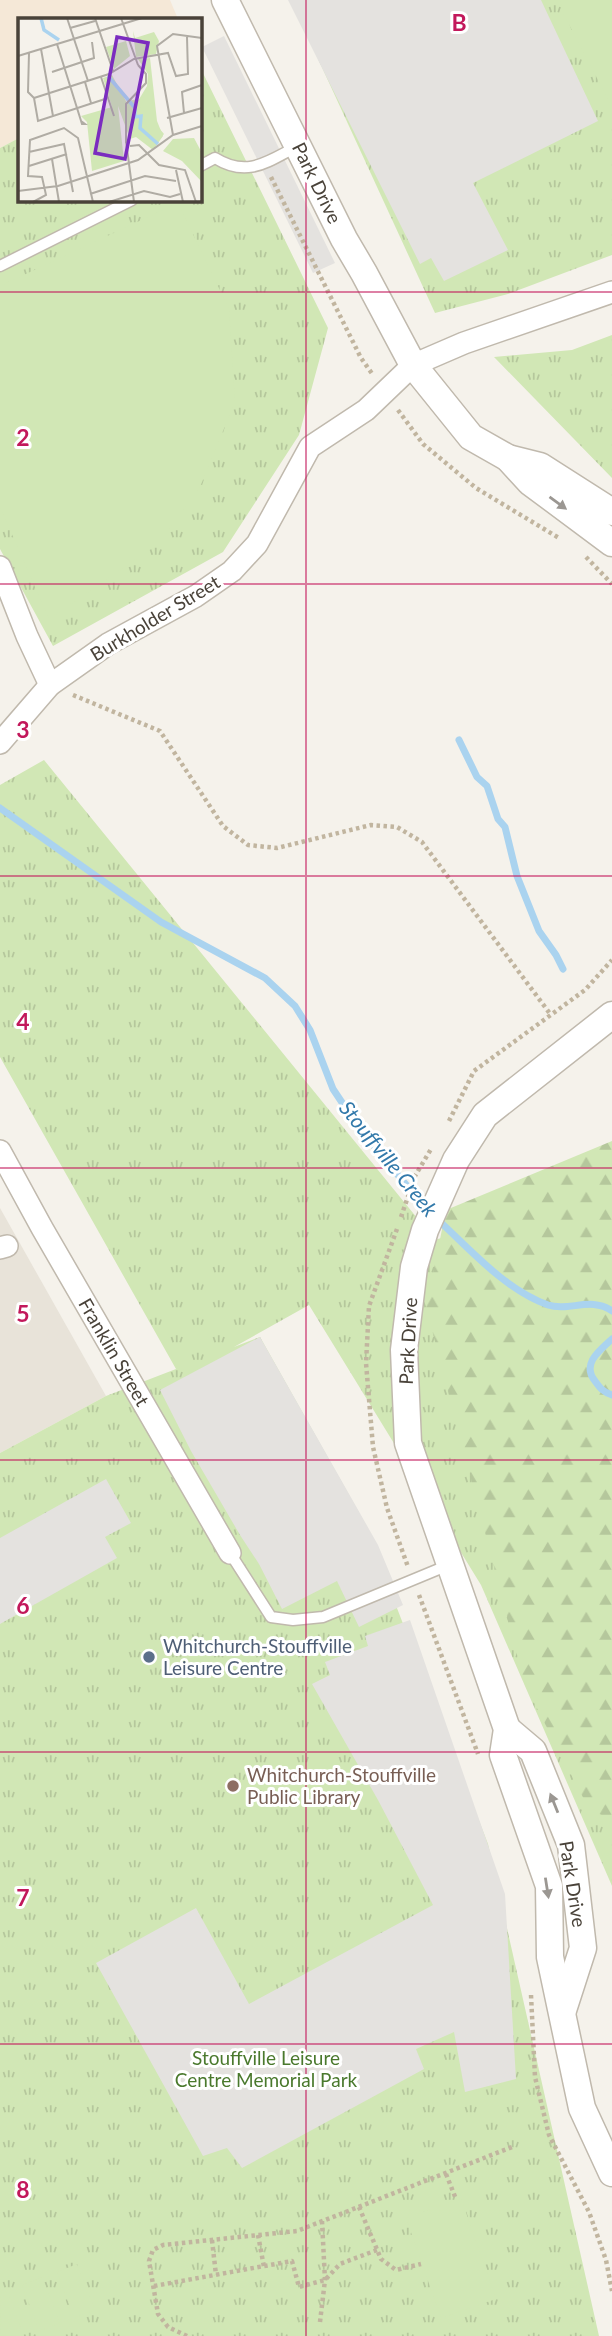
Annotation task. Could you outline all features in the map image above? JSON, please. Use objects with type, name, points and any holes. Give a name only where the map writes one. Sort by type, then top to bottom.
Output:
[{"type":"street","name":"Park Drive","points":[[225,0],[344,239],[413,365],[471,437],[508,458],[540,466],[612,512]]},
{"type":"street","points":[[413,365],[464,343],[612,292]]},
{"type":"street","name":"Burkholder Street","points":[[0,743],[50,685],[108,643],[195,596],[232,571],[257,544],[310,447],[366,410],[413,365]]},
{"type":"street","name":"Park Drive","points":[[508,458],[530,482],[612,543]]},
{"type":"street","points":[[0,567],[50,685]]},
{"type":"street","name":"Park Drive","points":[[612,1015],[485,1115],[456,1160],[425,1230],[414,1267],[404,1350],[408,1443],[507,1730],[533,1751],[571,1845],[583,1948],[563,2011],[582,2108],[612,2173]]},
{"type":"street","name":"Franklin Street","points":[[0,1151],[230,1553]]},
{"type":"lane","points":[[201,165],[215,158],[237,168],[249,168],[264,164],[299,146]]},
{"type":"lane","points":[[0,266],[130,201]]},
{"type":"lane","points":[[230,1553],[271,1617],[293,1620],[323,1617],[451,1564]]},
{"type":"path","points":[[264,164],[361,358],[423,444],[476,488],[560,538]]},
{"type":"path","points":[[581,552],[612,584]]},
{"type":"path","points":[[50,685],[160,731],[223,826],[248,845],[277,848],[370,825],[397,827],[422,842],[551,1015]]},
{"type":"path","points":[[448,1122],[474,1071],[585,990],[612,960]]},
{"type":"path","points":[[435,1144],[415,1176],[369,1306],[366,1363],[373,1447],[387,1508],[480,1760]]},
{"type":"path","points":[[531,1982],[536,2077],[549,2134],[589,2212],[606,2260],[612,2291]]},
{"type":"path","points":[[187,2336],[168,2327],[158,2314],[149,2261],[153,2250],[163,2245],[297,2231],[512,2147]]},
{"type":"path","points":[[446,2174],[456,2199]]},
{"type":"path","points":[[359,2207],[381,2259],[396,2270],[421,2264]]},
{"type":"path","points":[[320,2322],[325,2280],[323,2221]]},
{"type":"path","points":[[258,2235],[264,2267]]},
{"type":"path","points":[[212,2239],[216,2275]]},
{"type":"path","points":[[154,2286],[292,2262],[299,2287],[325,2280],[340,2264],[377,2250]]},
{"type":"shaded area","points":[[0,0],[170,0],[178,18],[18,18],[18,139],[0,148]]},
{"type":"shaded area","points":[[288,0],[541,0],[598,121],[473,183],[508,250],[444,281],[431,258],[420,264]]},
{"type":"shaded area","points":[[224,36],[335,263],[313,273],[202,47]]},
{"type":"shaded area","points":[[0,1208],[106,1396],[0,1453]]},
{"type":"shaded area","points":[[260,1337],[378,1545],[403,1605],[359,1627],[337,1581],[282,1609],[259,1564],[191,1451],[160,1390]]},
{"type":"shaded area","points":[[106,1479],[131,1523],[105,1537],[117,1558],[0,1624],[0,1538]]},
{"type":"shaded area","points":[[410,1620],[505,1894],[516,2079],[465,2092],[454,2032],[416,2049],[424,2069],[242,2168],[227,2148],[203,2156],[96,1963],[196,1908],[249,2004],[433,1905],[378,1800],[312,1684],[330,1675],[325,1662],[368,1646],[365,1636]]},
{"type":"green space","points":[[291,0],[612,0],[612,255],[508,294],[435,313]]},
{"type":"green space","points":[[560,0],[612,0],[612,107],[564,15]]},
{"type":"green space","points":[[201,69],[328,328],[299,435],[223,552],[53,646],[0,549],[0,148],[18,139],[18,201],[201,201]]},
{"type":"green space","points":[[178,203],[229,309],[235,402],[200,487],[158,544],[49,619],[0,507],[0,286]]},
{"type":"green space","points":[[612,335],[612,478],[494,357],[572,350]]},
{"type":"green space","name":"Stouffville Leisure Centre Memorial Park","points":[[44,760],[435,1240],[612,1182],[612,1886],[481,1585],[309,1305],[234,1347],[260,1337],[363,1520],[488,1844],[599,2336],[0,2336],[0,1453],[106,1396],[176,1369],[0,1057],[0,785]]},
{"type":"green space","points":[[612,1141],[612,1820],[589,1809],[525,1685],[426,1307],[446,1210]]},
{"type":"green space","points":[[461,2198],[496,2299],[441,2318],[406,2218]]},
{"type":"green space","points":[[77,2264],[95,2310],[74,2318],[57,2272]]},
{"type":"green space","points":[[42,2277],[60,2323],[39,2331],[22,2285]]},
{"type":"green space","points":[[7,2291],[24,2336],[1,2336],[0,2293]]},
{"type":"waterway","points":[[459,740],[477,777],[487,786],[498,819],[505,827],[517,876],[539,931],[563,969]]},
{"type":"waterway","name":"Stouffville Creek","points":[[0,808],[161,922],[265,978],[295,1006],[310,1030],[333,1089],[359,1128],[427,1210]]},
{"type":"waterway","name":"Stouffville Creek","points":[[436,1218],[502,1279],[532,1298],[556,1307],[588,1304],[612,1311]]},
{"type":"waterway","name":"Stouffville Creek","points":[[612,1339],[594,1358],[590,1369],[598,1386],[612,1395]]},
{"type":"place","name":"Whitchurch-Stouffville Leisure Centre","points":[[149,1657]]},
{"type":"place","name":"Whitchurch-Stouffville Public Library","points":[[233,1786]]}]
